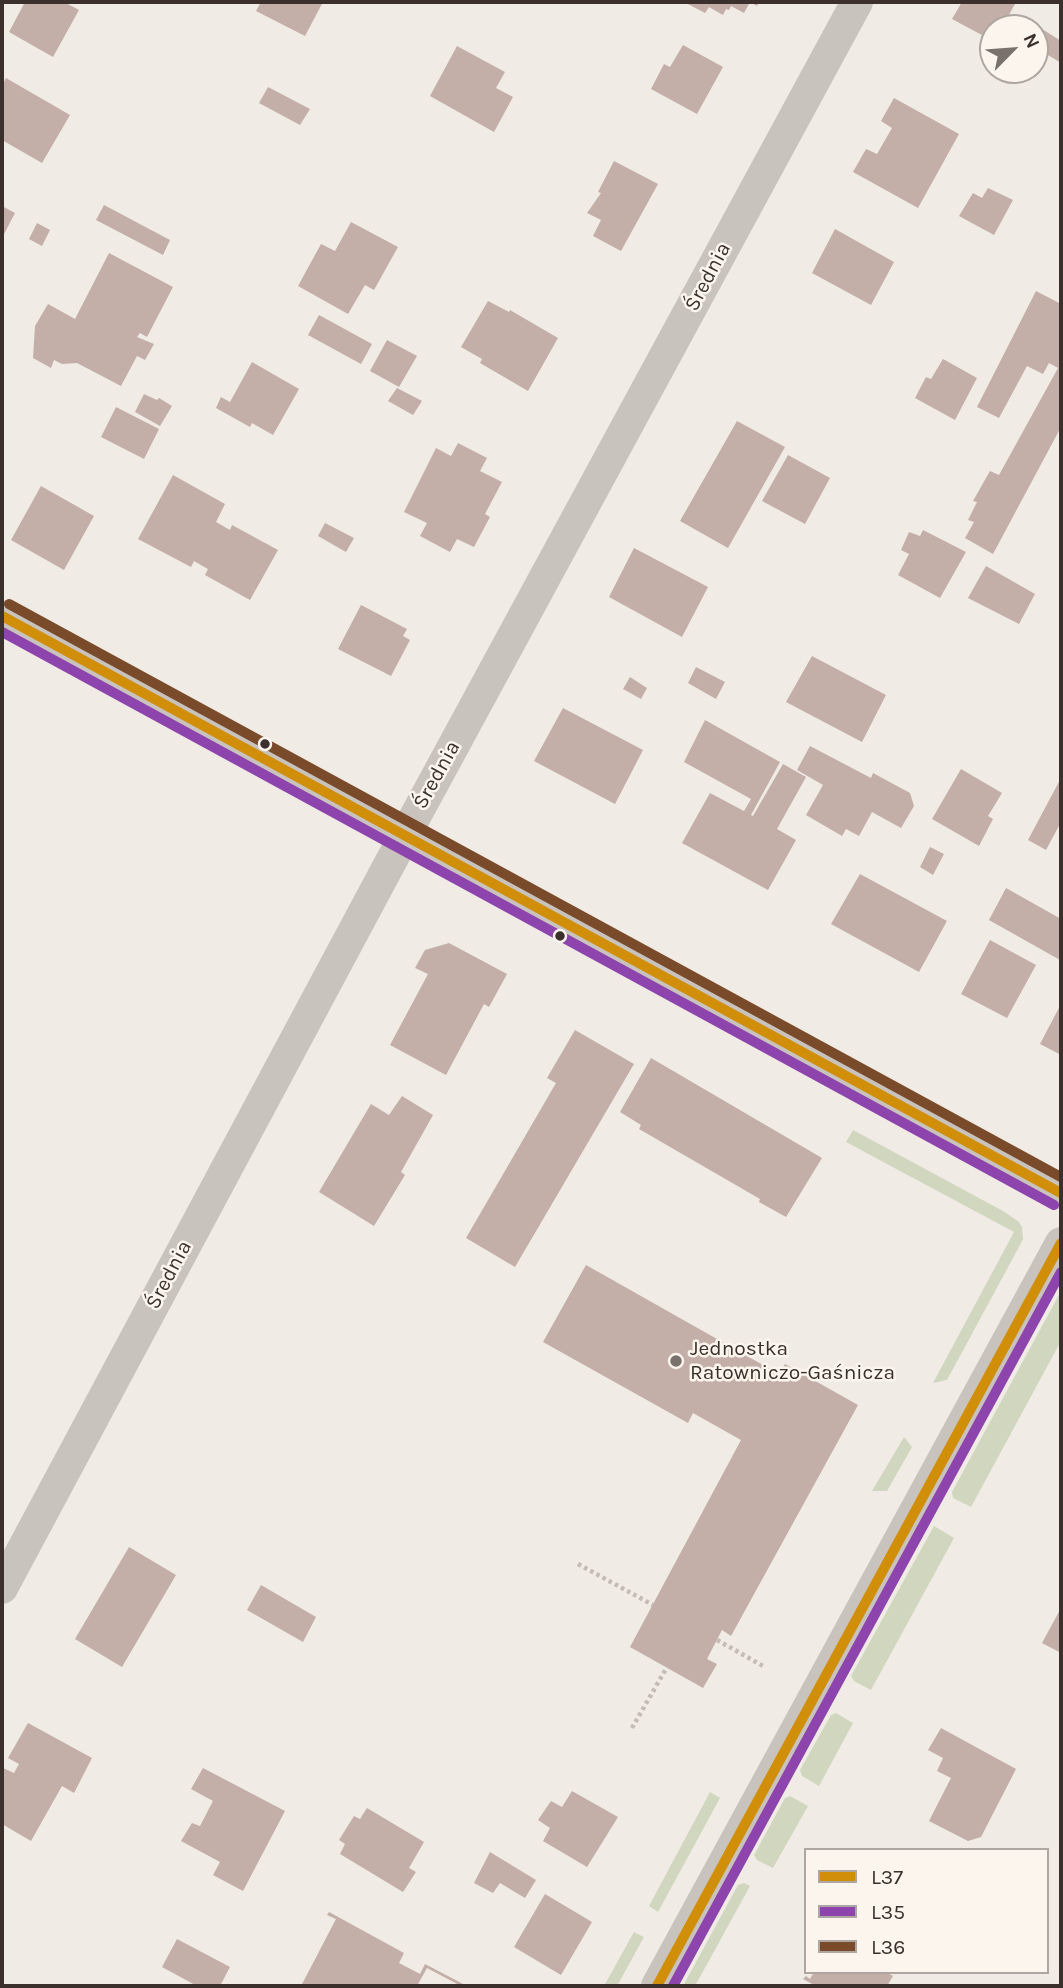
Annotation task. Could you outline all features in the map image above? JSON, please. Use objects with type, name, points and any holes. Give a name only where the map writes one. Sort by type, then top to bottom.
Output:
[{"type":"street","name":"Średnia","points":[[2,1588],[404,837],[857,2]]},
{"type":"street","points":[[2,615],[404,837],[1061,1193]]},
{"type":"street","points":[[657,1986],[1061,1243]]},
{"type":"path","points":[[578,1564],[653,1605]]},
{"type":"path","points":[[717,1640],[763,1666]]},
{"type":"path","points":[[632,1728],[667,1667]]},
{"type":"green space","points":[[853,1130],[1003,1211],[1022,1227],[1023,1239],[947,1380],[933,1383],[1014,1232],[846,1142]]},
{"type":"green space","points":[[1061,1291],[1061,1341],[971,1507],[953,1498],[952,1492]]},
{"type":"green space","points":[[904,1437],[912,1447],[887,1491],[872,1491]]},
{"type":"green space","points":[[934,1526],[954,1538],[871,1690],[854,1681],[851,1676]]},
{"type":"green space","points":[[836,1713],[853,1723],[819,1786],[802,1776],[800,1770],[831,1715]]},
{"type":"green space","points":[[710,1792],[720,1798],[658,1912],[649,1906]]},
{"type":"green space","points":[[790,1796],[808,1806],[773,1868],[757,1860],[754,1855],[785,1798]]},
{"type":"green space","points":[[744,1883],[750,1886],[695,1986],[683,1986],[738,1885]]},
{"type":"green space","points":[[634,1932],[644,1937],[617,1986],[604,1986]]},
{"type":"building","points":[[25,2],[64,2],[79,10],[53,57],[9,32]]},
{"type":"building","points":[[261,2],[323,2],[305,36],[256,11]]},
{"type":"building","points":[[684,2],[750,2],[744,13],[731,6],[723,15],[709,7],[705,13]]},
{"type":"building","points":[[962,2],[1016,2],[1010,14],[979,14],[979,33],[952,19]]},
{"type":"building","points":[[1049,33],[1061,41],[1061,63],[1049,56]]},
{"type":"building","points":[[683,45],[723,67],[697,114],[651,89],[664,64],[670,67]]},
{"type":"building","points":[[457,46],[505,72],[496,88],[513,97],[494,132],[430,96]]},
{"type":"building","points":[[6,78],[70,115],[42,163],[2,140],[2,86]]},
{"type":"building","points":[[268,87],[310,109],[300,125],[259,103]]},
{"type":"building","points":[[894,98],[959,134],[918,208],[853,172],[866,149],[877,154],[892,128],[881,121]]},
{"type":"building","points":[[614,161],[658,184],[621,251],[593,236],[601,220],[587,213],[601,193],[598,192]]},
{"type":"building","points":[[988,188],[1013,200],[994,235],[959,216],[973,193],[982,198]]},
{"type":"building","points":[[104,205],[170,240],[163,255],[96,220]]},
{"type":"building","points":[[2,206],[15,213],[2,238]]},
{"type":"building","points":[[351,222],[398,247],[374,290],[365,285],[348,314],[298,286],[321,244],[335,251]]},
{"type":"building","points":[[37,223],[50,230],[42,246],[29,239]]},
{"type":"building","points":[[835,229],[894,262],[871,305],[812,273]]},
{"type":"building","points":[[109,253],[173,287],[147,337],[140,333],[137,337],[154,344],[145,360],[137,356],[121,386],[77,363],[62,364],[54,360],[51,368],[33,358],[35,326],[48,304],[75,319]]},
{"type":"building","points":[[1036,291],[1061,304],[1061,427],[993,554],[965,538],[974,522],[968,520],[977,502],[973,501],[990,471],[999,475],[1058,368],[1049,363],[1043,374],[1027,366],[999,418],[977,407]]},
{"type":"building","points":[[488,301],[509,312],[510,310],[558,338],[528,391],[480,363],[482,359],[461,347]]},
{"type":"building","points":[[319,315],[372,344],[361,364],[308,335]]},
{"type":"building","points":[[387,340],[417,356],[399,387],[370,371]]},
{"type":"building","points":[[943,359],[977,378],[955,420],[915,398],[926,377],[931,379]]},
{"type":"building","points":[[252,362],[299,389],[273,435],[252,423],[250,427],[216,408],[221,397],[230,402]]},
{"type":"building","points":[[397,388],[422,401],[413,415],[388,401]]},
{"type":"building","points":[[144,394],[157,400],[159,398],[172,406],[160,426],[135,412]]},
{"type":"building","points":[[116,407],[159,429],[144,459],[101,437]]},
{"type":"building","points":[[737,421],[785,447],[728,548],[680,521]]},
{"type":"building","points":[[458,443],[487,458],[480,471],[502,482],[485,514],[490,517],[474,547],[457,539],[450,552],[420,536],[427,523],[404,512],[436,448],[451,456]]},
{"type":"building","points":[[788,455],[830,478],[805,524],[762,501]]},
{"type":"building","points":[[173,475],[225,504],[216,522],[230,530],[232,525],[278,550],[250,600],[205,575],[208,569],[194,561],[191,567],[138,539]]},
{"type":"building","points":[[41,486],[94,516],[64,570],[11,540]]},
{"type":"building","points":[[325,523],[354,538],[346,552],[318,536]]},
{"type":"building","points":[[923,530],[966,552],[940,598],[898,575],[909,554],[901,550],[909,532],[920,536]]},
{"type":"building","points":[[634,548],[708,587],[682,637],[609,597]]},
{"type":"building","points":[[986,566],[1035,594],[1019,624],[968,598]]},
{"type":"building","points":[[361,605],[407,629],[403,636],[410,640],[391,676],[338,649]]},
{"type":"building","points":[[812,656],[886,695],[862,742],[786,702]]},
{"type":"building","points":[[696,667],[725,682],[716,699],[688,683]]},
{"type":"building","points":[[630,677],[647,688],[641,699],[623,689]]},
{"type":"building","points":[[563,708],[643,750],[615,804],[534,761]]},
{"type":"building","points":[[705,720],[780,762],[751,815],[753,816],[783,764],[806,777],[777,829],[796,840],[768,890],[682,843],[710,793],[744,811],[751,799],[684,762]]},
{"type":"building","points":[[810,746],[871,778],[873,773],[910,793],[914,806],[901,828],[872,812],[859,836],[846,829],[842,836],[806,815],[823,785],[797,770]]},
{"type":"building","points":[[961,769],[1002,793],[988,816],[993,819],[979,846],[932,819]]},
{"type":"building","points":[[1061,778],[1061,822],[1046,850],[1028,840]]},
{"type":"building","points":[[930,847],[944,854],[933,875],[920,867]]},
{"type":"building","points":[[860,874],[947,921],[919,972],[831,924]]},
{"type":"building","points":[[1006,888],[1061,919],[1060,960],[989,920]]},
{"type":"building","points":[[990,940],[1036,965],[1007,1018],[961,994]]},
{"type":"building","points":[[449,943],[507,974],[489,1007],[484,1004],[446,1075],[390,1045],[428,974],[415,968],[425,950]]},
{"type":"building","points":[[1061,1004],[1061,1055],[1040,1044]]},
{"type":"building","points":[[575,1030],[634,1064],[515,1267],[466,1238],[556,1083],[547,1078]]},
{"type":"building","points":[[651,1058],[822,1158],[786,1217],[639,1129],[641,1125],[620,1112]]},
{"type":"building","points":[[402,1096],[433,1115],[401,1172],[405,1175],[374,1226],[319,1192],[371,1104],[389,1115]]},
{"type":"building","points":[[586,1265],[779,1374],[785,1364],[858,1405],[731,1636],[722,1630],[707,1659],[717,1664],[703,1688],[630,1647],[741,1440],[693,1413],[688,1423],[543,1342]]},
{"type":"building","points":[[129,1547],[176,1575],[122,1667],[75,1639]]},
{"type":"building","points":[[261,1585],[316,1617],[303,1642],[247,1610]]},
{"type":"building","points":[[1061,1608],[1061,1653],[1042,1643]]},
{"type":"building","points":[[28,1723],[92,1758],[74,1793],[62,1786],[31,1841],[2,1824],[2,1770],[3,1768],[14,1773],[19,1764],[8,1758]]},
{"type":"building","points":[[941,1728],[1016,1769],[981,1837],[968,1841],[929,1821],[951,1778],[937,1771],[943,1758],[928,1750]]},
{"type":"building","points":[[203,1768],[285,1811],[243,1891],[213,1875],[220,1862],[181,1841],[192,1823],[200,1826],[213,1801],[191,1789]]},
{"type":"building","points":[[572,1791],[618,1817],[587,1867],[543,1841],[550,1828],[538,1820],[551,1801],[562,1807]]},
{"type":"building","points":[[367,1808],[424,1842],[409,1868],[416,1872],[403,1892],[340,1854],[345,1844],[339,1840],[354,1816],[360,1819]]},
{"type":"building","points":[[490,1852],[536,1880],[525,1898],[500,1883],[493,1893],[474,1883]]},
{"type":"building","points":[[545,1894],[592,1922],[561,1975],[514,1947]]},
{"type":"building","points":[[329,1912],[404,1953],[399,1963],[420,1974],[425,1964],[467,1986],[461,1986],[427,1968],[417,1986],[301,1986],[336,1919],[327,1915]]},
{"type":"building","points":[[177,1939],[230,1967],[220,1986],[197,1986],[162,1967]]},
{"type":"building","points":[[813,1974],[893,1976],[887,1986],[816,1986],[803,1979],[806,1976],[810,1979]]},
{"type":"transit line","name":"L36","points":[[9,604],[1061,1177]]},
{"type":"transit line","name":"L37","points":[[2,616],[1061,1193]]},
{"type":"transit line","name":"L35","points":[[2,632],[1054,1205]]},
{"type":"transit line","name":"L37","points":[[657,1986],[1061,1243]]},
{"type":"transit line","name":"L35","points":[[673,1986],[1061,1272]]},
{"type":"place","name":"Jednostka Ratowniczo-Gaśnicza","points":[[676,1361]]}]
